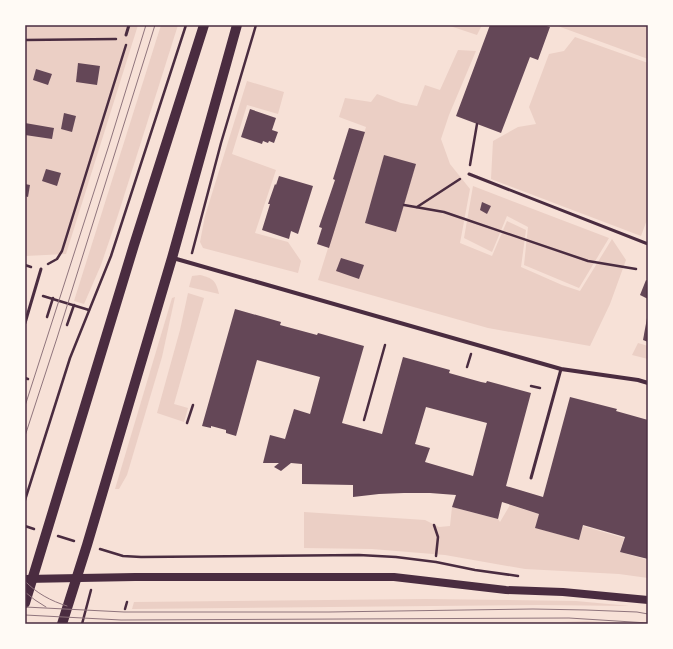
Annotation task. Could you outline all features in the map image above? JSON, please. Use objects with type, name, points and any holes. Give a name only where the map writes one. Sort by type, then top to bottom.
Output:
[{"type":"main road","points":[[25,603],[29,579],[204,25]]},
{"type":"main road","points":[[62,624],[172,258],[237,25]]},
{"type":"main road","points":[[29,579],[394,577],[506,590],[563,592],[648,600]]},
{"type":"street","points":[[172,258],[561,369],[638,380],[648,383]]},
{"type":"lane","points":[[126,34],[129,25]]},
{"type":"lane","points":[[468,174],[648,244]]},
{"type":"lane","points":[[25,323],[41,268]]},
{"type":"lane","points":[[531,478],[561,369]]},
{"type":"path","points":[[25,500],[70,358],[111,256],[186,25]]},
{"type":"path","points":[[189,263],[220,143],[256,25]]},
{"type":"path","points":[[25,40],[119,39],[126,34]]},
{"type":"path","points":[[41,268],[57,258],[62,251],[126,46],[126,34]]},
{"type":"path","points":[[417,207],[468,174],[477,124]]},
{"type":"path","points":[[404,205],[444,212],[588,262],[636,269]]},
{"type":"path","points":[[47,317],[52,298],[89,310]]},
{"type":"path","points":[[67,325],[74,305]]},
{"type":"path","points":[[364,420],[385,345]]},
{"type":"path","points":[[467,367],[471,354]]},
{"type":"path","points":[[531,386],[540,388]]},
{"type":"path","points":[[187,423],[193,405]]},
{"type":"path","points":[[434,525],[438,537],[436,556]]},
{"type":"path","points":[[125,609],[127,602]]},
{"type":"shaded area","points":[[25,25],[138,25],[66,254],[25,256]]},
{"type":"shaded area","points":[[161,25],[178,25],[118,215],[101,265],[84,304],[74,301]]},
{"type":"shaded area","points":[[447,25],[482,25],[477,35]]},
{"type":"shaded area","points":[[555,25],[648,25],[648,59]]},
{"type":"shaded area","points":[[575,37],[648,63],[648,217],[641,236],[491,179],[493,141],[518,127],[536,124],[529,107],[549,54],[564,51]]},
{"type":"shaded area","points":[[458,50],[476,51],[449,115],[441,139],[450,164],[470,189],[460,243],[492,256],[507,221],[526,230],[521,267],[562,285],[580,291],[612,239],[626,260],[610,304],[590,346],[488,328],[318,280],[366,127],[339,117],[345,98],[371,102],[377,94],[401,103],[417,106],[425,85],[440,90]]},
{"type":"shaded area","points":[[247,81],[284,92],[278,114],[247,105],[232,154],[276,170],[255,233],[288,242],[301,261],[298,273],[203,248],[200,242],[205,216]]},
{"type":"shaded area","points":[[473,186],[609,238],[579,288],[524,265],[528,227],[507,216],[492,252],[464,238]]},
{"type":"shaded area","points":[[200,275],[208,277],[215,283],[219,294],[189,287],[192,276]]},
{"type":"shaded area","points":[[188,293],[204,298],[174,404],[188,408],[184,422],[157,413],[180,330]]},
{"type":"shaded area","points":[[175,297],[162,357],[127,475],[119,489],[115,489],[172,298]]},
{"type":"shaded area","points":[[638,343],[648,346],[648,359],[632,355]]},
{"type":"shaded area","points":[[510,505],[539,514],[536,528],[579,540],[583,526],[624,538],[620,552],[648,560],[648,578],[619,574],[525,569],[445,555],[372,549],[304,548],[304,512],[425,520],[439,527],[450,526],[452,507],[498,519],[500,522]]},
{"type":"shaded area","points":[[426,599],[576,601],[630,606],[539,605],[132,609],[134,602]]},
{"type":"shaded area","points":[[587,621],[637,624],[226,624],[561,622]]},
{"type":"building","points":[[490,25],[543,25],[550,27],[538,60],[530,57],[501,133],[456,116]]},
{"type":"building","points":[[78,63],[100,66],[97,85],[76,82]]},
{"type":"building","points":[[36,69],[52,74],[48,85],[33,80]]},
{"type":"building","points":[[250,109],[276,118],[272,130],[278,132],[274,143],[263,141],[262,144],[241,137]]},
{"type":"building","points":[[64,113],[76,116],[72,132],[61,129]]},
{"type":"building","points":[[25,123],[54,128],[52,139],[25,135]]},
{"type":"building","points":[[349,128],[365,132],[329,248],[317,244],[322,228],[319,227],[335,180],[333,179]]},
{"type":"building","points":[[384,155],[416,164],[396,232],[365,223]]},
{"type":"building","points":[[46,169],[61,173],[57,186],[42,181]]},
{"type":"building","points":[[279,176],[313,186],[298,234],[291,231],[289,239],[262,230],[270,204],[268,204]]},
{"type":"building","points":[[25,184],[30,185],[28,197],[25,196]]},
{"type":"building","points":[[482,202],[491,206],[487,214],[480,210]]},
{"type":"building","points":[[341,258],[364,265],[359,279],[336,271]]},
{"type":"building","points":[[646,280],[648,281],[648,299],[640,295]]},
{"type":"building","points":[[235,309],[281,322],[280,325],[317,335],[318,333],[364,346],[342,423],[382,434],[403,357],[450,370],[449,373],[481,382],[486,383],[487,381],[531,393],[506,486],[543,497],[570,397],[617,409],[616,411],[648,420],[648,559],[620,552],[625,537],[583,525],[579,540],[535,528],[539,514],[502,502],[498,519],[452,507],[456,495],[404,493],[353,497],[353,485],[302,484],[302,464],[291,463],[281,471],[274,467],[279,463],[263,463],[270,435],[285,439],[294,409],[310,414],[320,377],[257,360],[236,436],[226,433],[226,430],[211,426],[211,428],[202,426]],"holes":[[[426,407],[487,423],[473,476],[425,462],[430,448],[415,444]]]},
{"type":"building","points":[[648,318],[648,342],[643,340]]},
{"type":"tram line","points":[[25,406],[146,25]]},
{"type":"tram line","points":[[25,436],[155,25]]},
{"type":"tram line","points":[[25,581],[44,596],[67,606]]},
{"type":"tram line","points":[[25,592],[46,607]]},
{"type":"tram line","points":[[25,607],[124,612],[329,612],[533,609],[637,612],[648,614]]},
{"type":"tram line","points":[[25,615],[121,620],[569,618],[648,623]]}]
